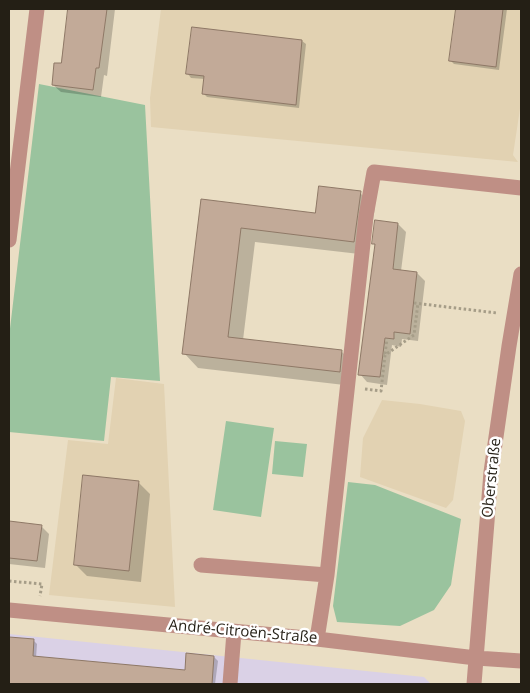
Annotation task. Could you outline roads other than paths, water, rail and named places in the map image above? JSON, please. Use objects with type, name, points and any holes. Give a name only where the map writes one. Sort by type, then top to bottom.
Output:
[{"type":"street","points":[[9,240],[37,9]]},
{"type":"street","points":[[317,639],[327,575],[366,216],[374,172],[521,188]]},
{"type":"street","name":"Oberstraße","points":[[474,684],[491,472],[521,274]]},
{"type":"street","points":[[201,565],[327,575]]},
{"type":"street","name":"André-Citroën-Straße","points":[[9,610],[317,639],[476,658],[521,661]]},
{"type":"street","points":[[230,684],[234,632]]}]
